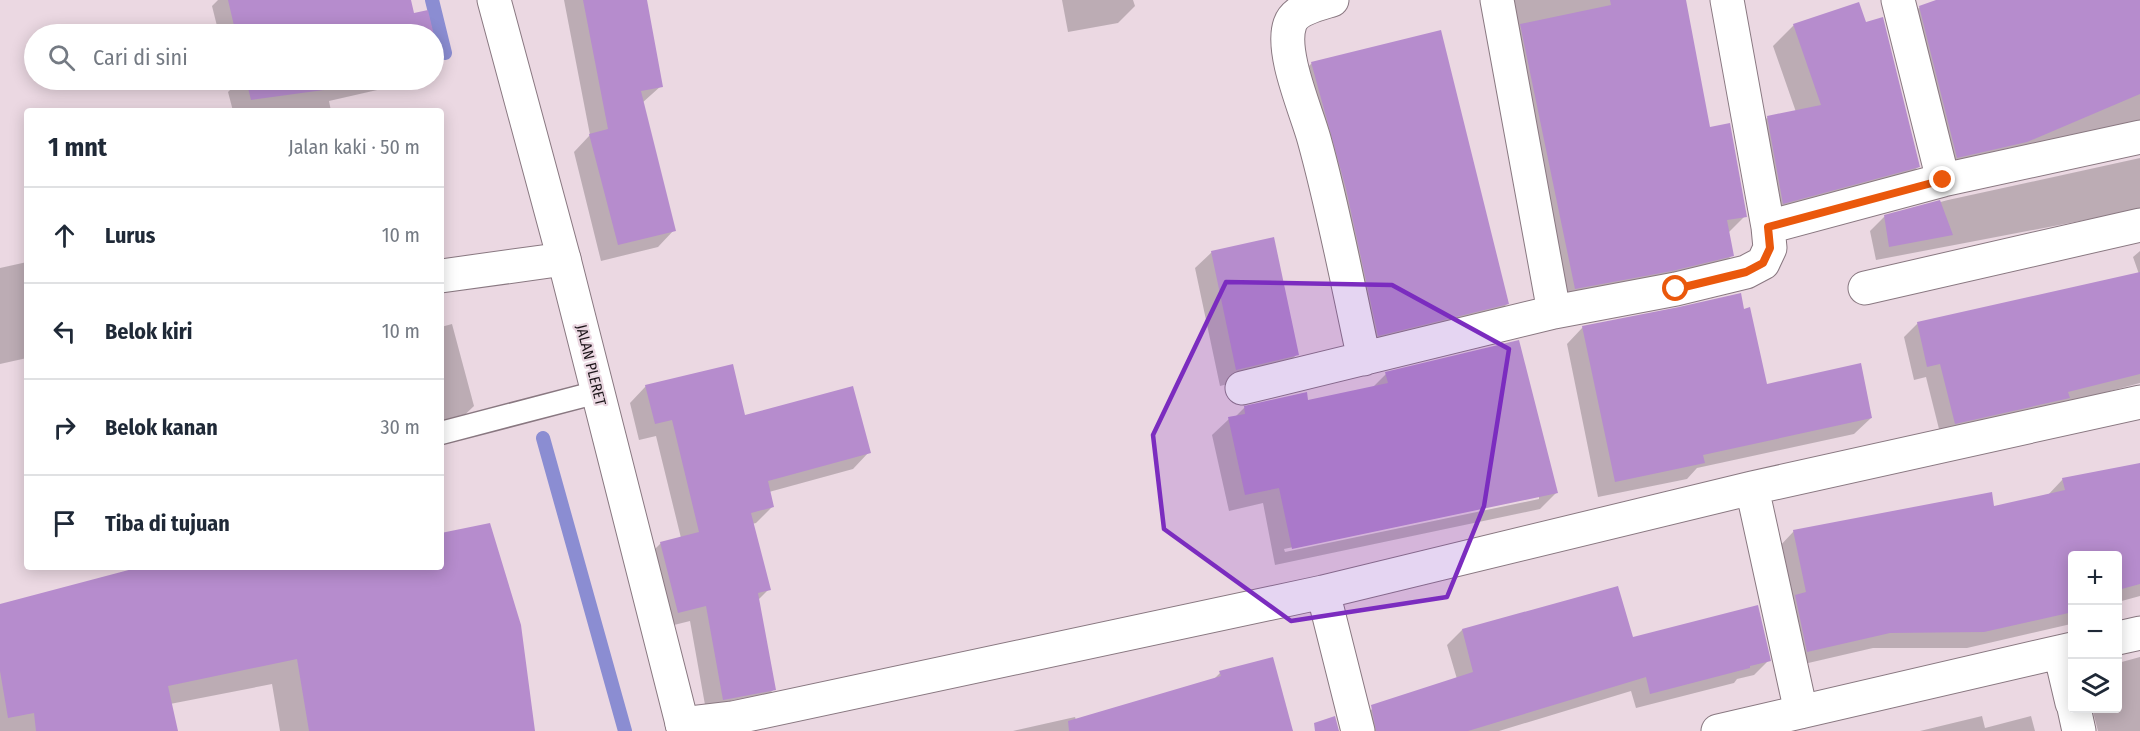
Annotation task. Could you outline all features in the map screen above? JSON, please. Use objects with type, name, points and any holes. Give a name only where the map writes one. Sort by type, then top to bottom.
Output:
[{"type":"street","name":"JALAN PLERET","points":[[494,0],[564,259],[683,727]]},
{"type":"street","points":[[1332,0],[1308,8],[1291,21],[1287,38],[1294,73],[1314,139],[1364,358]]},
{"type":"street","points":[[1497,0],[1554,312]]},
{"type":"street","points":[[1242,388],[1554,312],[1676,289],[1746,272],[1763,263],[1770,248],[1768,227],[1727,0]]},
{"type":"street","points":[[1898,0],[1943,180]]},
{"type":"street","points":[[1768,227],[1943,180],[2140,137]]},
{"type":"street","points":[[1865,288],[2140,225]]},
{"type":"street","points":[[444,268],[564,259]]},
{"type":"street","points":[[683,727],[733,718],[788,719],[1752,488],[2140,402]]},
{"type":"street","points":[[1752,488],[1801,712]]},
{"type":"street","points":[[1323,592],[1358,731]]},
{"type":"street","points":[[2122,637],[2140,633]]},
{"type":"street","points":[[1718,731],[2066,650],[2068,665]]},
{"type":"street","points":[[2075,713],[2079,731]]},
{"type":"lane","points":[[444,432],[598,392]]},
{"type":"highlighted area","points":[[1226,282],[1392,285],[1509,349],[1484,506],[1447,597],[1291,621],[1164,529],[1153,435]]},
{"type":"building","points":[[228,0],[411,0],[414,13],[428,10],[432,24],[234,24]]},
{"type":"building","points":[[583,0],[647,0],[663,87],[641,91],[676,231],[618,245],[589,134],[608,129]]},
{"type":"building","points":[[1610,0],[1686,0],[1710,127],[1730,123],[1747,217],[1727,220],[1734,256],[1672,271],[1575,289],[1520,24],[1611,5]]},
{"type":"building","points":[[1936,0],[2140,0],[2140,94],[2027,142],[1957,158],[1919,6]]},
{"type":"building","points":[[1859,2],[1866,22],[1883,17],[1920,167],[1783,204],[1767,116],[1821,105],[1793,24]]},
{"type":"building","points":[[1441,30],[1509,304],[1378,336],[1346,189],[1311,62]]},
{"type":"building","points":[[248,90],[324,90],[251,100]]},
{"type":"building","points":[[1940,200],[1953,235],[1889,247],[1884,215]]},
{"type":"building","points":[[1274,237],[1299,355],[1236,370],[1211,251]]},
{"type":"building","points":[[2140,272],[2140,374],[2068,392],[2070,398],[1955,424],[1940,364],[1927,367],[1917,322]]},
{"type":"building","points":[[1741,293],[1744,309],[1750,307],[1767,384],[1861,363],[1872,418],[1703,455],[1705,463],[1615,482],[1582,326]]},
{"type":"building","points":[[1519,340],[1558,493],[1292,549],[1279,488],[1245,495],[1228,417],[1245,414],[1244,406],[1307,392],[1308,400],[1388,383],[1385,372]]},
{"type":"building","points":[[733,364],[745,415],[853,386],[871,453],[768,481],[774,507],[751,513],[771,590],[758,593],[776,690],[723,700],[706,606],[678,613],[660,542],[699,532],[672,420],[655,424],[645,385]]},
{"type":"building","points":[[2140,463],[2140,584],[2122,589],[2122,551],[2068,551],[2068,613],[1984,632],[1890,633],[1807,652],[1795,595],[1806,592],[1793,530],[1992,492],[1994,506],[2065,490],[2062,478]]},
{"type":"building","points":[[490,523],[521,625],[535,731],[309,731],[297,659],[168,686],[178,731],[36,731],[34,713],[8,718],[0,671],[0,604],[129,570],[444,570],[444,532]]},
{"type":"building","points":[[1618,586],[1633,637],[1758,605],[1771,661],[1650,694],[1646,677],[1468,731],[1376,731],[1371,705],[1473,672],[1462,629]]},
{"type":"building","points":[[1273,657],[1293,731],[1069,731],[1068,721],[1221,676],[1219,671]]},
{"type":"building","points":[[1335,716],[1339,731],[1315,731],[1314,723]]},
{"type":"waterway","points":[[432,0],[438,24]]},
{"type":"waterway","points":[[444,49],[445,53]]},
{"type":"waterway","points":[[543,438],[625,731]]},
{"type":"route","points":[[1676,289],[1746,272],[1763,263],[1770,248],[1768,227],[1943,180]]}]
